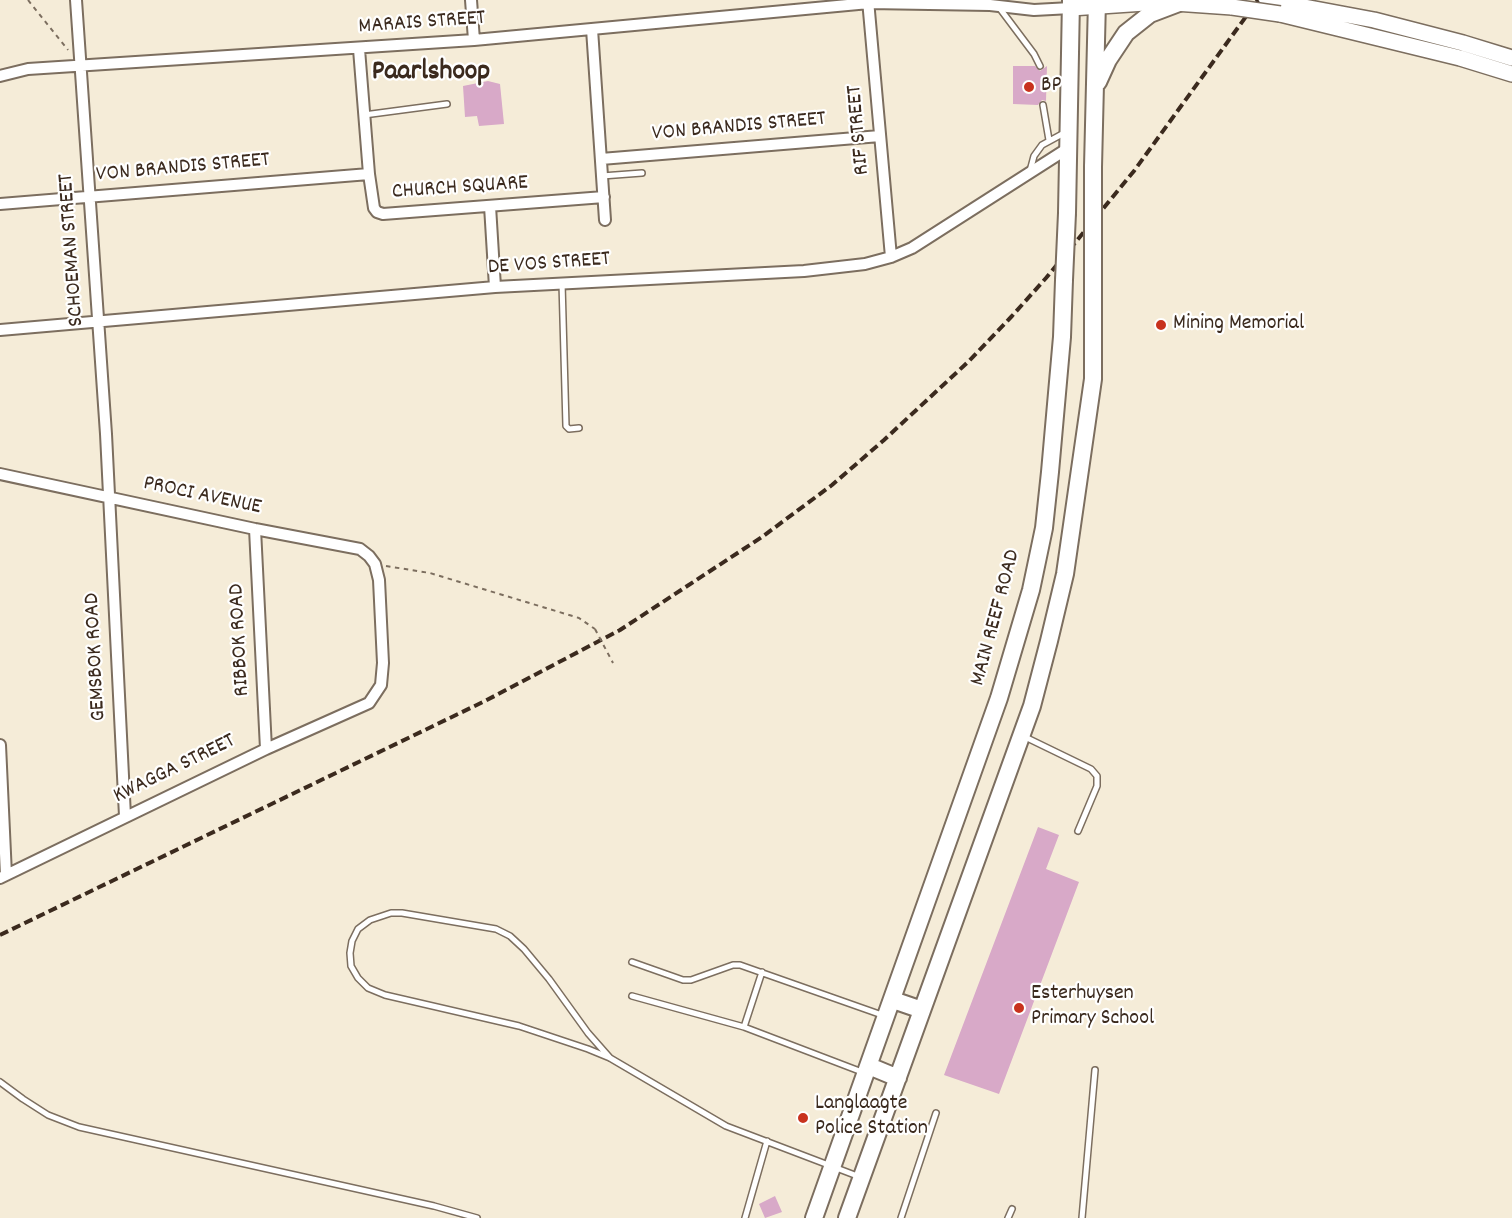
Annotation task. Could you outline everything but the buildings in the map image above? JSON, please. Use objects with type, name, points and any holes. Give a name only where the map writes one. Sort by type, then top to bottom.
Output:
[{"type":"main road","points":[[1266,0],[1282,8],[1512,74]]},
{"type":"main road","points":[[847,1218],[1032,706],[1065,574],[1093,379],[1094,93],[1097,3]]},
{"type":"main road","points":[[1094,93],[1108,60],[1126,33],[1150,15],[1179,3]]},
{"type":"main road","points":[[1071,4],[1179,3],[1282,8],[1374,20],[1512,58]]},
{"type":"main road","name":"MAIN REEF ROAD","points":[[814,1218],[999,698],[1031,590],[1044,528],[1062,337],[1070,138],[1071,4]]},
{"type":"main road","points":[[892,1000],[922,1010]]},
{"type":"main road","points":[[868,1070],[898,1078]]},
{"type":"street","name":"SCHOEMAN STREET","points":[[76,0],[109,497]]},
{"type":"street","name":"MARAIS STREET","points":[[995,5],[1010,0]]},
{"type":"street","points":[[471,2],[474,40]]},
{"type":"street","name":"MARAIS STREET","points":[[0,76],[28,69],[79,63],[359,49],[868,2],[995,5],[1034,10],[1071,4]]},
{"type":"street","name":"RIF STREET","points":[[868,2],[891,257]]},
{"type":"street","points":[[592,29],[606,220]]},
{"type":"street","name":"CHURCH SQUARE","points":[[359,49],[369,174],[374,208],[380,214],[604,197]]},
{"type":"street","name":"VON BRANDIS STREET","points":[[601,159],[880,136]]},
{"type":"street","name":"DE VOS STREET","points":[[0,330],[495,287],[804,271],[865,264],[891,257],[925,241],[1030,172],[1070,138]]},
{"type":"street","name":"VON BRANDIS STREET","points":[[0,204],[369,174]]},
{"type":"street","points":[[490,206],[495,287]]},
{"type":"street","name":"PROCI AVENUE","points":[[0,474],[255,529],[360,549],[375,564]]},
{"type":"street","name":"GEMSBOK ROAD","points":[[109,497],[125,816]]},
{"type":"street","name":"RIBBOK ROAD","points":[[255,529],[266,749]]},
{"type":"street","name":"KWAGGA STREET","points":[[3,876],[266,749],[369,703],[378,693],[383,674],[379,580],[375,564]]},
{"type":"street","points":[[0,745],[3,876]]},
{"type":"lane","points":[[995,5],[1034,54],[1040,66]]},
{"type":"lane","points":[[364,115],[447,104]]},
{"type":"lane","points":[[1043,105],[1049,140]]},
{"type":"lane","points":[[1030,172],[1037,150],[1049,140],[1070,138]]},
{"type":"lane","points":[[602,176],[642,173]]},
{"type":"lane","points":[[562,284],[566,426],[569,429],[579,428]]},
{"type":"lane","points":[[1021,735],[1091,769],[1096,776],[1097,786],[1078,831]]},
{"type":"lane","points":[[610,1058],[524,949],[510,936],[496,929],[391,913],[370,920],[358,929],[352,941],[351,966],[357,978],[368,988],[519,1026],[610,1058],[726,1126],[862,1178]]},
{"type":"lane","points":[[632,962],[683,980],[691,980],[740,965],[887,1017]]},
{"type":"lane","points":[[744,1027],[762,972]]},
{"type":"lane","points":[[632,996],[744,1027],[868,1070]]},
{"type":"lane","points":[[1082,1218],[1095,1070]]},
{"type":"lane","points":[[0,1082],[48,1114],[79,1126],[434,1206],[477,1218]]},
{"type":"lane","points":[[901,1218],[936,1113]]},
{"type":"lane","points":[[745,1218],[767,1141]]},
{"type":"lane","points":[[1008,1218],[1012,1209]]},
{"type":"path","points":[[28,0],[79,63]]},
{"type":"path","points":[[375,564],[430,573],[579,618],[595,629],[614,663]]},
{"type":"railway","points":[[0,935],[485,701],[620,630],[762,537],[832,485],[969,361],[1046,278],[1134,171],[1258,0]]},
{"type":"place","name":"BP","points":[[1029,87]]},
{"type":"place","name":"Mining Memorial","points":[[1161,325]]},
{"type":"place","name":"Esterhuysen Primary School","points":[[1019,1008]]},
{"type":"place","name":"Langlaagte Police Station","points":[[803,1118]]},
{"type":"district","name":"Paarlshoop","points":[[431,74]]}]
